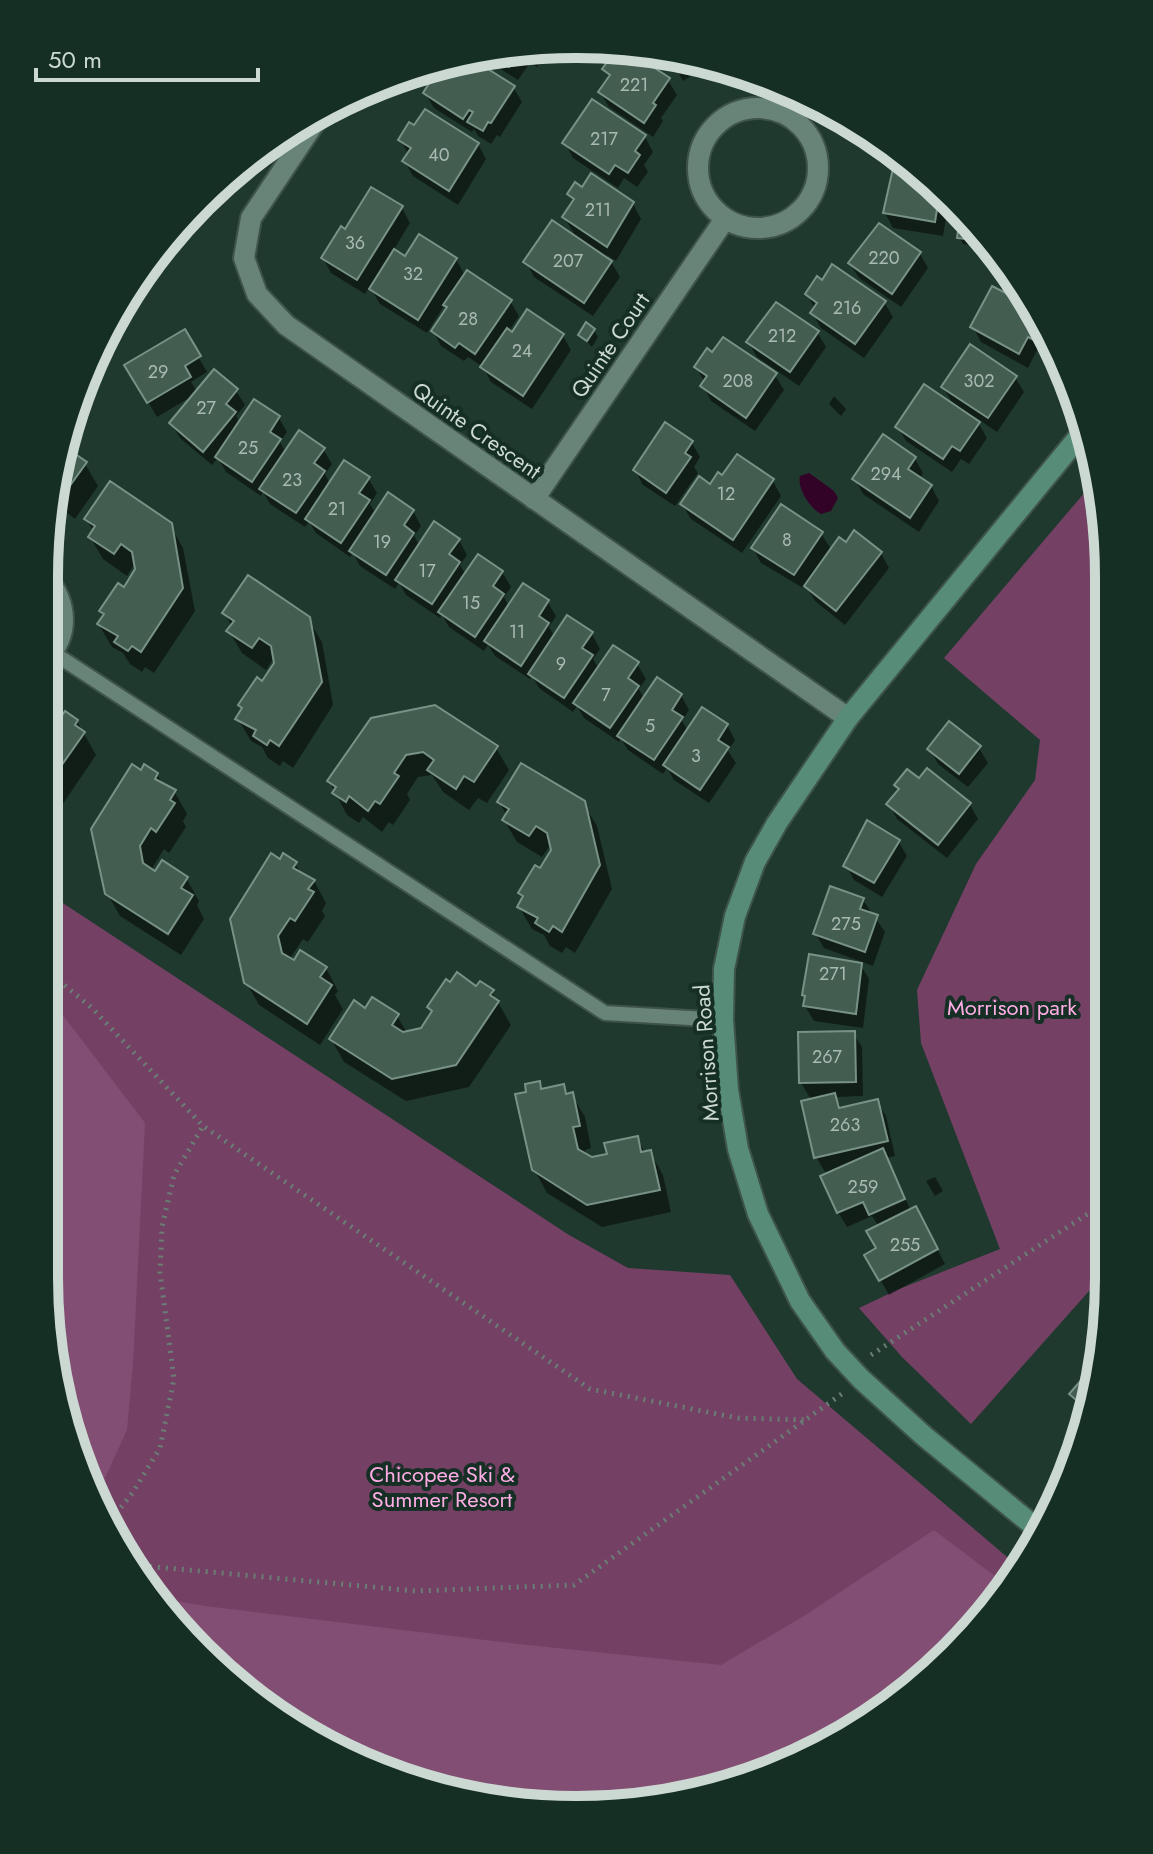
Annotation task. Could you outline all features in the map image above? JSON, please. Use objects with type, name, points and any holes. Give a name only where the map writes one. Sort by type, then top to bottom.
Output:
[{"type":"street","points":[[758,107],[791,117],[806,131],[816,149],[819,169],[815,189],[803,209],[786,222],[765,228],[744,227],[725,219],[702,191],[697,170],[702,145],[713,127],[725,117],[758,107]]},
{"type":"street","name":"Quinte Crescent","points":[[308,133],[251,218],[244,258],[257,294],[286,325],[848,718]]},
{"type":"street","name":"Quinte Court","points":[[534,499],[725,219]]},
{"type":"street","name":"Morrison Road","points":[[1032,1525],[924,1436],[861,1379],[835,1351],[800,1301],[758,1214],[738,1149],[728,1090],[723,1020],[724,969],[735,916],[755,862],[777,823],[848,718],[1076,440]]},
{"type":"lane","points":[[58,589],[67,612],[64,636],[58,646]]},
{"type":"lane","points":[[58,661],[605,1013],[723,1020]]},
{"type":"path","points":[[58,980],[92,1008],[203,1126],[590,1389],[738,1418],[808,1420]]},
{"type":"path","points":[[115,1515],[160,1448],[174,1379],[160,1272],[162,1227],[174,1175],[203,1126]]},
{"type":"path","points":[[867,1359],[1095,1211]]},
{"type":"path","points":[[145,1566],[416,1591],[574,1585],[845,1392]]},
{"type":"green space","name":"Morrison park","points":[[1088,489],[1095,576],[1095,1284],[971,1424],[902,1357],[859,1308],[1000,1249],[921,1043],[917,990],[976,864],[1035,780],[1040,740],[944,658]]},
{"type":"green space","name":"Chicopee Ski & Summer Resort","points":[[58,900],[569,1235],[628,1268],[730,1275],[797,1379],[1011,1561],[988,1593],[943,1644],[865,1709],[775,1757],[711,1778],[644,1792],[576,1796],[509,1792],[442,1778],[378,1757],[288,1709],[210,1644],[145,1566],[97,1476],[76,1412],[62,1345],[59,1311]]},
{"type":"shaded area","points":[[809,473],[834,491],[838,498],[831,511],[821,514],[805,498],[800,487],[800,476]]},
{"type":"shaded area","points":[[58,1009],[145,1123],[127,1430],[101,1486],[76,1412],[62,1345],[58,1278]]},
{"type":"shaded area","points":[[934,1530],[999,1579],[966,1619],[918,1667],[865,1709],[806,1743],[743,1768],[678,1786],[644,1792],[576,1796],[509,1792],[475,1786],[410,1768],[347,1743],[288,1709],[261,1689],[210,1644],[171,1600],[518,1644],[721,1665],[804,1616]]},
{"type":"building","points":[[609,59],[618,63],[620,60],[646,62],[670,78],[644,123],[598,92],[610,75],[602,69]]},
{"type":"building","points":[[484,66],[515,86],[483,131],[467,122],[473,112],[469,110],[463,119],[423,93],[432,79]]},
{"type":"building","points":[[592,99],[646,135],[635,151],[640,155],[628,173],[615,165],[609,174],[562,143]]},
{"type":"building","points":[[425,109],[479,143],[449,191],[402,161],[411,148],[398,140],[409,122],[414,125]]},
{"type":"building","points":[[893,166],[938,205],[935,222],[883,213]]},
{"type":"building","points":[[591,173],[634,202],[607,247],[562,217],[574,199],[567,194],[575,182],[582,187]]},
{"type":"building","points":[[371,187],[403,206],[357,280],[321,258],[341,226],[345,229]]},
{"type":"building","points":[[552,220],[612,261],[584,303],[523,262]]},
{"type":"building","points":[[879,223],[921,252],[892,294],[848,263]]},
{"type":"building","points":[[959,227],[970,240],[957,238]]},
{"type":"building","points":[[419,234],[457,258],[418,320],[369,289],[394,249],[405,256]]},
{"type":"building","points":[[832,264],[886,301],[855,344],[810,313],[817,303],[805,294],[817,276],[822,280]]},
{"type":"building","points":[[467,270],[512,300],[475,354],[459,343],[455,348],[431,331],[447,307],[443,305]]},
{"type":"building","points":[[992,286],[1014,297],[1040,343],[1028,337],[1019,354],[970,327]]},
{"type":"building","points":[[776,302],[819,331],[790,372],[746,342]]},
{"type":"building","points":[[527,309],[564,334],[523,396],[480,367],[507,328],[512,332]]},
{"type":"building","points":[[586,322],[595,329],[587,341],[578,335]]},
{"type":"building","points":[[185,329],[201,356],[185,366],[191,377],[147,403],[124,365]]},
{"type":"building","points":[[723,337],[777,373],[746,418],[700,386],[707,376],[694,367],[707,348],[712,352]]},
{"type":"building","points":[[970,344],[1017,376],[988,418],[941,387]]},
{"type":"building","points":[[214,369],[238,389],[226,404],[236,412],[203,452],[169,423]]},
{"type":"building","points":[[924,384],[980,422],[960,451],[952,446],[943,459],[895,427]]},
{"type":"building","points":[[254,399],[280,416],[270,432],[281,439],[252,482],[215,457]]},
{"type":"building","points":[[665,422],[693,441],[685,453],[691,457],[666,493],[633,470]]},
{"type":"building","points":[[299,430],[325,448],[314,463],[325,471],[296,513],[259,489]]},
{"type":"building","points":[[883,434],[916,457],[908,469],[932,485],[910,518],[852,479]]},
{"type":"building","points":[[73,453],[87,462],[65,493]]},
{"type":"building","points":[[737,454],[774,479],[733,540],[680,504],[699,476],[710,484],[718,472],[722,475]]},
{"type":"building","points":[[344,460],[370,477],[359,493],[370,500],[341,543],[305,519]]},
{"type":"building","points":[[110,481],[172,523],[183,588],[141,652],[132,646],[128,651],[114,642],[118,636],[97,624],[104,614],[99,611],[118,583],[124,587],[135,569],[132,552],[121,544],[114,554],[88,537],[95,526],[84,519]]},
{"type":"building","points":[[388,492],[414,510],[404,525],[414,533],[386,575],[349,551]]},
{"type":"building","points":[[781,504],[823,532],[794,575],[751,548]]},
{"type":"building","points":[[434,521],[460,539],[449,554],[460,562],[432,604],[395,580]]},
{"type":"building","points":[[854,530],[882,552],[836,611],[804,586],[839,537],[846,542]]},
{"type":"building","points":[[478,554],[503,571],[493,586],[504,594],[475,637],[438,612]]},
{"type":"building","points":[[248,575],[310,617],[322,682],[279,746],[270,740],[267,745],[253,736],[256,730],[235,719],[242,708],[238,705],[257,677],[262,681],[274,663],[271,646],[259,638],[252,648],[226,631],[234,621],[222,613]]},
{"type":"building","points":[[523,583],[549,600],[539,616],[549,623],[521,666],[484,641]]},
{"type":"building","points":[[567,615],[593,632],[582,648],[593,655],[564,698],[528,674]]},
{"type":"building","points":[[613,645],[639,662],[628,678],[639,686],[610,728],[573,703]]},
{"type":"building","points":[[657,677],[682,694],[672,710],[683,717],[654,760],[617,736]]},
{"type":"building","points":[[435,705],[498,746],[474,782],[464,776],[456,789],[427,770],[434,760],[423,752],[406,755],[394,773],[399,776],[380,804],[375,801],[368,811],[349,796],[346,802],[332,793],[336,787],[327,781],[371,718]]},
{"type":"building","points":[[702,707],[728,724],[718,740],[729,747],[700,790],[663,765]]},
{"type":"building","points":[[65,711],[78,720],[75,725],[85,732],[58,770],[58,714],[61,717]]},
{"type":"building","points":[[949,721],[981,746],[959,774],[927,749]]},
{"type":"building","points":[[521,763],[585,801],[600,865],[562,932],[553,926],[549,932],[535,923],[538,918],[517,907],[523,896],[518,893],[535,865],[540,868],[551,850],[547,833],[536,826],[529,836],[502,820],[509,809],[497,802]]},
{"type":"building","points":[[132,764],[141,770],[144,764],[158,773],[155,779],[176,790],[170,800],[175,803],[156,832],[151,828],[140,846],[143,863],[155,871],[162,860],[188,877],[181,888],[193,895],[168,934],[105,894],[91,829]]},
{"type":"building","points":[[927,768],[971,803],[938,845],[886,804],[899,789],[894,785],[907,769],[919,778]]},
{"type":"building","points":[[867,820],[900,840],[874,883],[843,866]]},
{"type":"building","points":[[271,853],[280,859],[283,853],[297,862],[293,868],[315,880],[308,889],[314,892],[295,921],[290,918],[278,936],[282,953],[294,960],[300,950],[327,967],[320,977],[332,985],[307,1024],[244,983],[230,919]]},
{"type":"building","points":[[830,886],[864,898],[860,909],[878,915],[865,952],[813,934]]},
{"type":"building","points":[[809,954],[862,963],[856,1014],[803,1006]]},
{"type":"building","points":[[457,972],[476,986],[480,981],[494,990],[490,995],[499,1001],[456,1065],[392,1079],[329,1039],[354,1000],[365,1008],[372,997],[399,1014],[392,1025],[403,1032],[421,1028],[432,1011],[427,1007],[446,979],[450,982]]},
{"type":"building","points":[[855,1031],[856,1082],[799,1083],[798,1032]]},
{"type":"building","points":[[540,1081],[541,1089],[564,1084],[566,1094],[573,1092],[580,1126],[573,1127],[578,1149],[592,1157],[607,1154],[604,1143],[638,1136],[641,1152],[651,1150],[660,1190],[587,1205],[532,1170],[515,1094],[526,1092],[525,1084]]},
{"type":"building","points":[[835,1093],[839,1108],[878,1099],[888,1141],[814,1158],[801,1101]]},
{"type":"building","points":[[883,1148],[905,1199],[869,1215],[863,1202],[837,1213],[820,1176]]},
{"type":"building","points":[[916,1206],[938,1249],[879,1281],[864,1255],[876,1248],[866,1231]]},
{"type":"building","points":[[1086,1375],[1079,1403],[1069,1394]]}]
